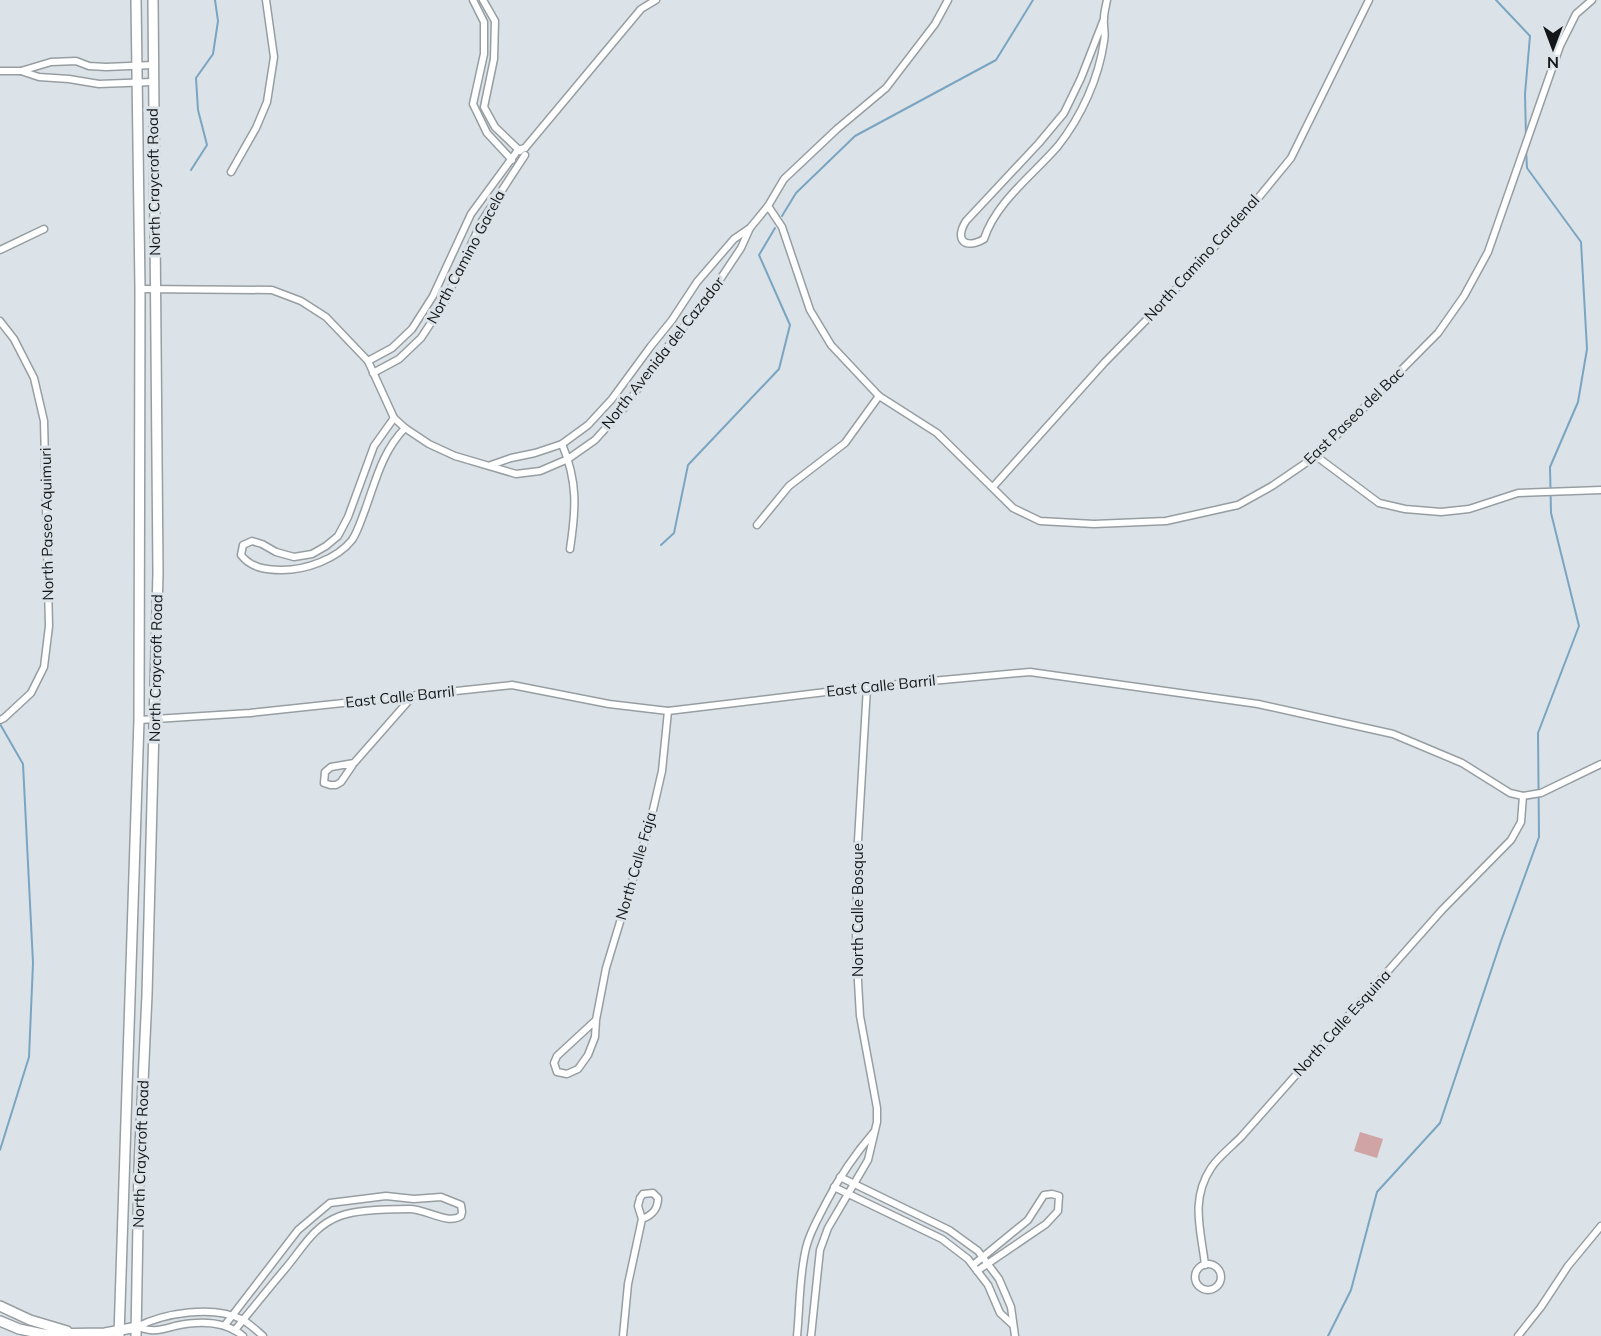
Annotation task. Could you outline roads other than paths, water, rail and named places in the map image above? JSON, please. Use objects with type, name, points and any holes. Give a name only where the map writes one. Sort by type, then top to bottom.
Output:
[{"type":"main road","name":"North Craycroft Road","points":[[119,1333],[139,720],[140,289],[136,0]]},
{"type":"main road","name":"North Craycroft Road","points":[[136,1331],[139,1158],[145,1053],[156,720],[158,573],[153,0]]},
{"type":"main road","points":[[0,1306],[30,1320],[72,1333]]},
{"type":"main road","points":[[0,1321],[43,1334],[136,1331]]},
{"type":"street","points":[[231,172],[256,128],[267,102],[274,57],[266,0]]},
{"type":"street","points":[[472,0],[484,22],[484,54],[473,104],[487,133],[518,165]]},
{"type":"street","points":[[483,0],[495,21],[494,59],[484,107],[495,127],[523,151]]},
{"type":"street","points":[[637,0],[641,9]]},
{"type":"street","name":"North Camino Gacela","points":[[368,361],[392,348],[412,329],[433,296],[471,214],[512,160],[523,151],[641,9],[656,0]]},
{"type":"street","name":"North Avenida del Cazador","points":[[140,289],[272,290],[301,301],[326,317],[368,361],[394,418],[405,428],[429,444],[455,456],[516,474],[540,471],[568,459],[595,440],[625,407],[661,355],[711,293],[741,248],[750,228],[768,206],[784,179],[837,129],[886,88],[935,24],[948,0]]},
{"type":"street","points":[[1104,19],[1081,78],[1064,113],[966,221],[960,230],[960,238],[963,242],[977,243],[984,239],[988,226],[998,212],[1058,145],[1076,120],[1096,72],[1105,38],[1104,19],[1107,0]]},
{"type":"street","name":"North Camino Cardenal","points":[[993,487],[1105,362],[1250,208],[1291,158],[1369,0]]},
{"type":"street","name":"East Paseo del Bac","points":[[768,206],[782,227],[810,310],[831,345],[879,396],[936,433],[1013,508],[1040,521],[1094,524],[1166,521],[1238,505],[1272,486],[1316,456],[1438,333],[1464,296],[1488,252],[1560,46],[1576,14],[1592,0]]},
{"type":"street","points":[[0,71],[21,71],[51,62],[76,62],[89,66],[106,67],[153,65]]},
{"type":"street","points":[[21,71],[39,77],[69,79],[90,84],[153,82]]},
{"type":"street","name":"North Camino Gacela","points":[[373,373],[399,359],[421,338],[444,303],[482,221],[518,165],[523,151]]},
{"type":"street","name":"North Avenida del Cazador","points":[[491,465],[562,444],[588,425],[612,399],[672,320],[697,282],[734,239],[750,228]]},
{"type":"street","points":[[0,250],[44,229]]},
{"type":"street","points":[[448,264],[458,273]]},
{"type":"street","name":"North Paseo Aquimuri","points":[[0,321],[14,339],[34,378],[44,421],[49,626],[44,667],[31,693],[0,720]]},
{"type":"street","points":[[757,525],[789,486],[845,443],[879,396]]},
{"type":"street","points":[[394,418],[374,446],[348,517],[338,536],[312,554],[294,557],[252,541],[243,545],[241,555],[247,562],[257,567],[295,570],[337,553],[352,540],[381,463],[392,442],[405,428]]},
{"type":"street","points":[[562,444],[574,477],[570,549]]},
{"type":"street","points":[[1316,456],[1379,504],[1405,509],[1441,512],[1469,508],[1518,493],[1601,490]]},
{"type":"street","name":"East Calle Barril","points":[[139,720],[250,713],[512,685],[609,704],[668,711],[867,687],[1030,672],[1258,704],[1393,734],[1462,763],[1510,793],[1523,796]]},
{"type":"street","name":"North Calle Bosque","points":[[811,1336],[820,1250],[828,1228],[868,1160],[877,1108],[860,1016],[856,947],[858,841],[867,687]]},
{"type":"street","points":[[354,763],[331,767],[325,772],[324,783],[336,785],[412,696]]},
{"type":"street","name":"North Calle Faja","points":[[596,1020],[556,1056],[554,1063],[557,1072],[567,1074],[578,1069],[595,1037],[606,968],[650,824],[662,771],[668,711]]},
{"type":"street","points":[[1523,796],[1541,793],[1601,764]]},
{"type":"street","name":"North Calle Esquina","points":[[1204,1265],[1216,1268],[1220,1275],[1217,1286],[1210,1290],[1202,1289],[1196,1282],[1196,1274],[1204,1265],[1198,1193],[1211,1167],[1241,1137],[1442,910],[1511,840],[1521,822],[1523,796]]},
{"type":"street","points":[[797,1336],[806,1246],[814,1222],[840,1177],[874,1132]]},
{"type":"street","points":[[840,1177],[949,1230],[978,1251],[999,1279],[1011,1307],[1015,1336]]},
{"type":"street","points":[[834,1186],[942,1239],[968,1259],[988,1285],[1000,1313],[1013,1325]]},
{"type":"street","points":[[975,1268],[1046,1224],[1058,1211],[1059,1196],[1044,1195],[1028,1220],[985,1261]]},
{"type":"street","points":[[225,1325],[298,1230],[330,1203],[386,1196],[414,1199],[441,1197],[461,1205],[461,1216],[456,1220],[444,1219],[429,1211],[409,1209],[358,1212],[342,1215],[323,1224],[307,1238],[286,1268],[235,1330]]},
{"type":"street","points":[[623,1336],[628,1284],[642,1219]]},
{"type":"street","points":[[1518,1336],[1541,1307],[1568,1266],[1601,1226]]},
{"type":"street","points":[[136,1331],[152,1319],[188,1312],[234,1316],[243,1320],[263,1336]]},
{"type":"street","points":[[136,1331],[153,1331],[193,1322],[225,1325],[243,1336]]},
{"type":"waterway","points":[[191,170],[207,145],[198,110],[196,78],[213,54],[218,21],[215,0]]},
{"type":"waterway","points":[[782,216],[796,193],[855,136],[996,60],[1033,0]]},
{"type":"waterway","points":[[1496,0],[1530,36],[1525,94],[1526,138]]},
{"type":"waterway","points":[[1328,1336],[1351,1290],[1377,1192],[1440,1123],[1501,941],[1539,837],[1538,733],[1579,626],[1551,513],[1550,467],[1578,402],[1587,349],[1581,242],[1527,168],[1526,149]]},
{"type":"waterway","points":[[661,545],[674,533],[688,465],[779,369],[790,325],[759,255],[775,228]]},
{"type":"waterway","points":[[0,724],[23,764],[33,963],[29,1057],[0,1150]]}]
